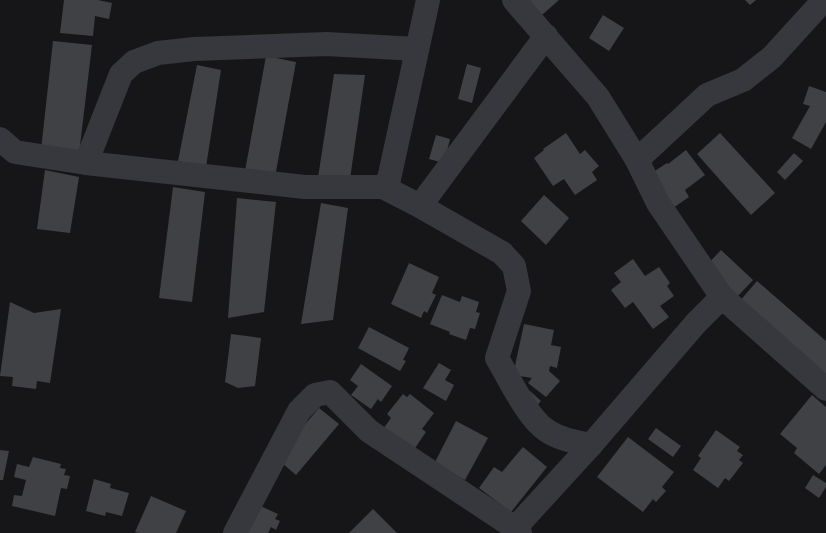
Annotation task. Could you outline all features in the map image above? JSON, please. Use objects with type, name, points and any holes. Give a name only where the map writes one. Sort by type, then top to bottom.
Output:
[{"type":"street","points":[[384,187],[389,179],[428,0]]},
{"type":"street","points":[[513,0],[598,97],[637,160],[658,203],[722,297],[826,389]]},
{"type":"street","points":[[637,160],[707,95],[742,80],[772,57],[824,0]]},
{"type":"street","points":[[420,206],[546,36]]},
{"type":"street","points":[[86,164],[121,74],[134,62],[158,53],[194,49],[326,44],[417,49]]},
{"type":"street","points":[[0,140],[15,152],[86,164],[305,187],[384,187],[502,253],[514,266],[519,291],[497,358],[529,412],[546,429],[569,441],[591,445]]},
{"type":"street","points":[[235,533],[299,411],[315,395],[330,392],[369,431],[518,530],[696,323],[722,297]]},
{"type":"building","points":[[64,0],[98,0],[112,3],[109,19],[95,16],[93,36],[60,33]]},
{"type":"building","points":[[559,0],[542,15],[529,1]]},
{"type":"building","points":[[745,0],[756,0],[750,5]]},
{"type":"building","points":[[603,15],[624,28],[609,51],[589,38]]},
{"type":"building","points":[[53,41],[92,45],[79,154],[41,150]]},
{"type":"building","points":[[266,56],[296,62],[275,177],[245,171]]},
{"type":"building","points":[[467,64],[481,68],[472,103],[458,99]]},
{"type":"building","points":[[197,65],[221,70],[206,167],[178,161]]},
{"type":"building","points":[[334,74],[365,75],[349,186],[317,184]]},
{"type":"building","points":[[809,86],[826,92],[826,122],[811,149],[792,138],[810,106],[803,104]]},
{"type":"building","points":[[566,133],[580,154],[585,150],[599,166],[592,172],[597,180],[575,195],[564,179],[553,186],[534,158],[543,149]]},
{"type":"building","points":[[720,133],[775,193],[751,215],[697,154]]},
{"type":"building","points":[[436,135],[450,139],[444,163],[429,159]]},
{"type":"building","points":[[686,150],[705,175],[685,190],[689,197],[670,210],[647,176],[668,164]]},
{"type":"building","points":[[794,153],[803,161],[785,180],[777,172]]},
{"type":"building","points":[[45,170],[79,177],[70,233],[37,229]]},
{"type":"building","points":[[173,187],[205,192],[192,302],[159,298]]},
{"type":"building","points":[[544,195],[569,218],[546,245],[521,221]]},
{"type":"building","points":[[237,198],[276,202],[264,312],[228,318]]},
{"type":"building","points":[[321,203],[348,208],[333,320],[301,324]]},
{"type":"building","points":[[721,250],[753,280],[738,296],[706,266]]},
{"type":"building","points":[[633,259],[645,276],[659,267],[670,283],[667,286],[674,296],[660,306],[669,317],[653,329],[633,302],[625,308],[611,290],[621,282],[614,273]]},
{"type":"building","points":[[409,263],[439,277],[432,293],[436,295],[427,313],[424,311],[421,318],[391,304]]},
{"type":"building","points":[[757,281],[826,341],[826,377],[739,302]]},
{"type":"building","points":[[442,295],[460,302],[462,296],[479,302],[476,312],[480,313],[475,329],[470,328],[466,340],[430,324]]},
{"type":"building","points":[[10,302],[34,313],[61,309],[50,383],[37,381],[36,389],[12,386],[13,377],[0,376]]},
{"type":"building","points":[[524,324],[554,330],[551,345],[561,347],[557,368],[550,366],[549,371],[560,381],[546,397],[528,383],[532,378],[513,375]]},
{"type":"building","points":[[369,327],[409,348],[403,360],[406,361],[400,371],[358,348]]},
{"type":"building","points":[[231,334],[261,338],[255,386],[238,388],[225,382]]},
{"type":"building","points":[[439,363],[451,370],[445,380],[454,385],[446,401],[423,388]]},
{"type":"building","points":[[361,364],[392,386],[381,402],[378,399],[371,409],[351,395],[358,386],[350,380]]},
{"type":"building","points":[[530,391],[541,401],[534,409],[523,399]]},
{"type":"building","points":[[403,394],[407,397],[410,394],[434,413],[422,429],[426,432],[413,451],[383,429],[391,418],[387,414]]},
{"type":"building","points":[[812,395],[826,407],[826,465],[819,474],[794,453],[797,448],[780,434]]},
{"type":"building","points":[[319,408],[339,424],[296,475],[276,458]]},
{"type":"building","points":[[456,421],[488,438],[465,480],[434,464]]},
{"type":"building","points":[[656,428],[681,446],[673,457],[648,439]]},
{"type":"building","points":[[716,430],[740,447],[737,451],[743,455],[739,460],[743,463],[729,481],[725,478],[718,488],[693,470],[701,458],[698,456]]},
{"type":"building","points":[[628,437],[674,472],[662,487],[666,491],[656,502],[653,499],[643,512],[597,477]]},
{"type":"building","points":[[523,447],[547,467],[511,512],[479,488],[494,467],[502,472]]},
{"type":"building","points":[[0,450],[9,451],[3,480],[0,480]]},
{"type":"building","points":[[33,457],[61,464],[60,468],[66,469],[64,475],[70,476],[67,489],[61,488],[55,516],[12,506],[14,495],[22,496],[26,480],[14,477],[17,464],[29,467]]},
{"type":"building","points":[[813,475],[826,483],[826,487],[819,498],[805,488]]},
{"type":"building","points":[[94,479],[111,484],[110,488],[129,493],[122,516],[106,512],[105,516],[86,511]]},
{"type":"building","points":[[151,496],[186,511],[176,533],[135,532]]},
{"type":"building","points":[[256,504],[278,514],[275,519],[280,521],[276,530],[271,527],[268,533],[241,533]]},
{"type":"building","points":[[373,509],[397,533],[349,533]]}]
